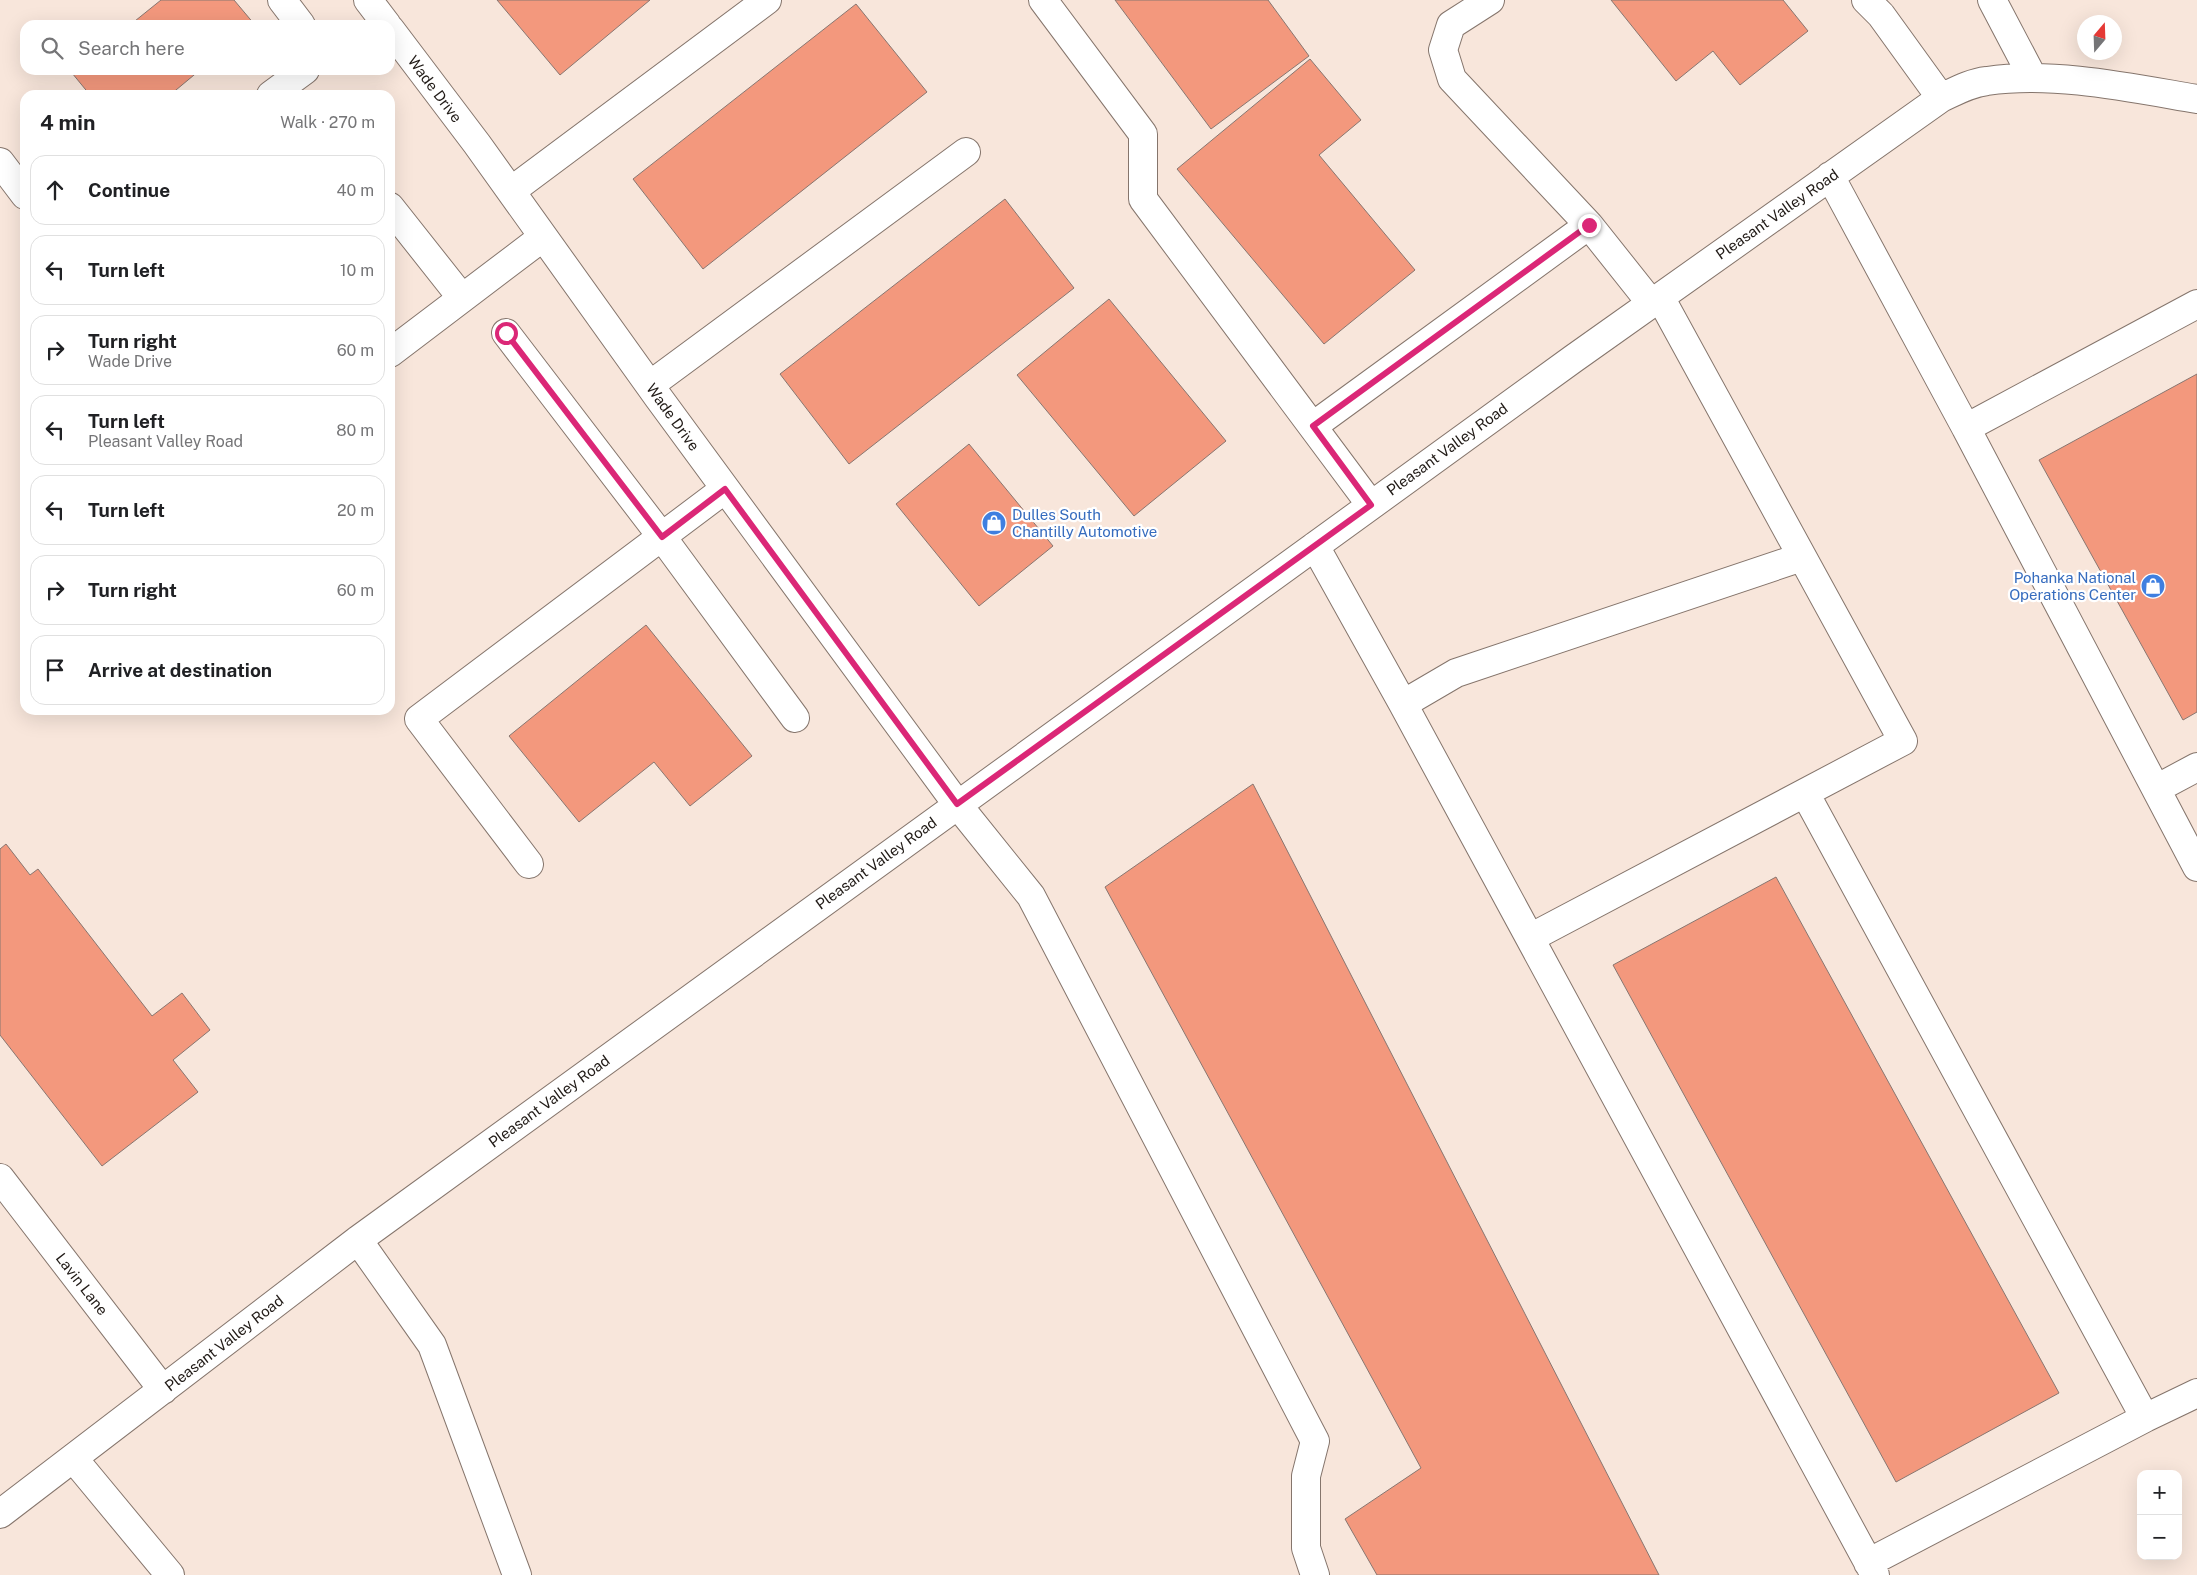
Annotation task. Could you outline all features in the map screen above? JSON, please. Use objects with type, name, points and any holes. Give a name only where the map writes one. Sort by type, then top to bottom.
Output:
[{"type":"street","points":[[282,0],[297,20]]},
{"type":"street","points":[[511,190],[767,0]]},
{"type":"street","points":[[1043,0],[1143,134],[1143,199],[1371,505]]},
{"type":"street","points":[[1490,0],[1451,25],[1443,50],[1452,79],[1589,225],[1656,300],[1802,557],[1903,741],[1530,938]]},
{"type":"street","points":[[1866,0],[1881,15],[1940,98]]},
{"type":"street","points":[[1992,0],[2033,78]]},
{"type":"street","name":"Wade Drive","points":[[395,41],[511,190],[725,489],[957,804],[1031,896],[1316,1441],[1306,1476],[1306,1548],[1315,1575]]},
{"type":"street","points":[[278,90],[298,75]]},
{"type":"street","name":"Pleasant Valley Road","points":[[0,1514],[358,1240],[1314,546],[1940,98],[1965,86],[1987,81],[2033,78],[2112,85],[2197,99]]},
{"type":"street","points":[[650,385],[966,152]]},
{"type":"street","points":[[0,162],[20,188]]},
{"type":"street","points":[[1830,176],[1966,428],[2197,867]]},
{"type":"street","points":[[395,213],[462,298]]},
{"type":"street","points":[[1313,426],[1589,225]]},
{"type":"street","points":[[395,350],[543,236]]},
{"type":"street","points":[[1966,428],[2197,304]]},
{"type":"street","points":[[506,333],[662,537],[795,718]]},
{"type":"street","points":[[529,864],[419,719],[725,489]]},
{"type":"street","points":[[1314,546],[1403,704],[1872,1569],[2145,1418],[2197,1393]]},
{"type":"street","points":[[1403,704],[1456,673],[1802,557]]},
{"type":"street","points":[[2156,789],[2197,768]]},
{"type":"street","points":[[1805,793],[2145,1418]]},
{"type":"street","name":"Lavin Lane","points":[[0,1178],[163,1390]]},
{"type":"street","points":[[358,1240],[432,1345],[517,1575]]},
{"type":"street","points":[[73,1458],[169,1575]]},
{"type":"building","points":[[161,0],[234,0],[251,20],[136,20]]},
{"type":"building","points":[[497,0],[650,0],[560,75]]},
{"type":"building","points":[[1115,0],[1268,0],[1309,56],[1211,129]]},
{"type":"building","points":[[1611,0],[1783,0],[1808,31],[1740,85],[1713,51],[1676,81]]},
{"type":"building","points":[[856,4],[927,92],[703,269],[633,179]]},
{"type":"building","points":[[1310,59],[1361,120],[1319,155],[1415,270],[1324,344],[1177,169]]},
{"type":"building","points":[[74,75],[194,75],[176,90],[86,90]]},
{"type":"building","points":[[1005,199],[1074,288],[849,464],[780,374]]},
{"type":"building","points":[[1109,299],[1226,441],[1134,516],[1017,375]]},
{"type":"building","name":"Pohanka National Operations Center","points":[[2197,374],[2197,712],[2183,720],[2039,460]]},
{"type":"building","points":[[969,444],[1053,546],[979,606],[896,504]]},
{"type":"building","points":[[646,625],[752,756],[690,806],[654,762],[579,822],[509,736]]},
{"type":"building","points":[[1253,784],[1659,1575],[1377,1575],[1345,1519],[1421,1468],[1105,887]]},
{"type":"building","points":[[6,844],[30,875],[38,869],[152,1016],[182,993],[210,1030],[173,1060],[198,1092],[102,1166],[0,1035],[0,849]]},
{"type":"building","points":[[1776,877],[2059,1393],[1896,1482],[1613,965]]},
{"type":"place","name":"Dulles South Chantilly Automotive","points":[[994,523]]},
{"type":"place","name":"Pohanka National Operations Center","points":[[2153,586]]},
{"type":"route","points":[[506,333],[662,537],[725,489],[957,804],[1371,505],[1313,426],[1589,225]]}]
